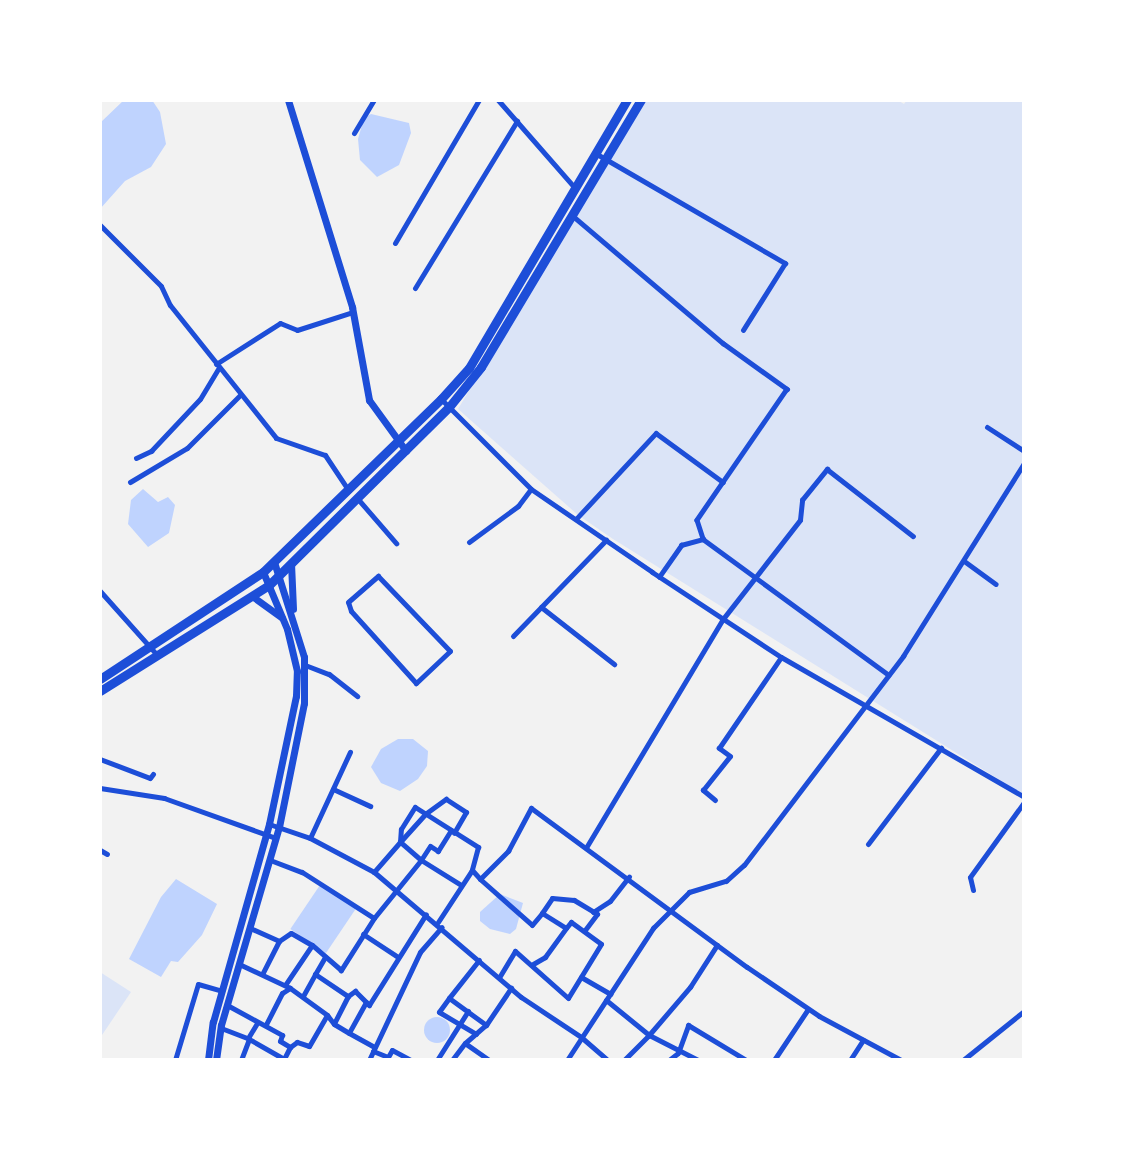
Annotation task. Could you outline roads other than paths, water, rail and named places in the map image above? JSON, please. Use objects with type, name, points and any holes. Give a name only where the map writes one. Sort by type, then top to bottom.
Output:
[{"type":"highway","points":[[100,679],[156,651],[269,585],[399,441],[441,399],[468,368],[627,100]]},
{"type":"highway","points":[[100,691],[263,572],[406,451],[449,407],[481,367],[641,100]]},
{"type":"street","points":[[288,100],[353,312],[369,400],[406,451]]},
{"type":"street","points":[[354,133],[374,100]]},
{"type":"street","points":[[395,243],[479,100]]},
{"type":"street","points":[[498,100],[575,188]]},
{"type":"street","points":[[415,288],[517,121]]},
{"type":"street","points":[[596,153],[785,263],[743,330]]},
{"type":"street","points":[[572,216],[723,343],[787,389],[697,520],[703,539],[889,674]]},
{"type":"street","points":[[100,225],[161,286],[170,305],[276,438],[325,456],[353,495],[396,543]]},
{"type":"street","points":[[136,458],[150,451],[200,399],[218,366],[280,323],[297,330],[353,312]]},
{"type":"street","points":[[130,482],[187,449],[240,395]]},
{"type":"street","points":[[441,399],[531,489],[659,577],[781,657],[1024,797]]},
{"type":"street","points":[[987,427],[1024,451]]},
{"type":"street","points":[[576,519],[656,433],[723,482]]},
{"type":"street","points":[[567,1060],[670,909],[689,892],[726,881],[744,865],[889,674],[964,561],[1024,463]]},
{"type":"street","points":[[587,846],[722,620],[800,520],[802,500],[827,469],[913,536]]},
{"type":"street","points":[[1017,475],[1024,480]]},
{"type":"street","points":[[469,542],[518,506],[531,489]]},
{"type":"street","points":[[659,577],[681,545],[703,539]]},
{"type":"street","points":[[513,636],[606,540]]},
{"type":"street","points":[[964,561],[996,584]]},
{"type":"street","points":[[216,1060],[227,1005],[279,827],[304,703],[305,665],[293,617],[274,562]]},
{"type":"street","points":[[291,563],[293,617]]},
{"type":"street","points":[[208,1060],[222,991],[267,834],[296,696],[297,671],[283,618],[263,572]]},
{"type":"street","points":[[378,576],[450,650],[416,683],[351,611],[348,602],[378,576]]},
{"type":"street","points":[[100,591],[156,651]]},
{"type":"street","points":[[252,596],[283,618]]},
{"type":"street","points":[[541,607],[614,664]]},
{"type":"street","points":[[715,800],[703,790],[730,756],[719,748],[781,657]]},
{"type":"street","points":[[305,665],[329,674],[357,696]]},
{"type":"street","points":[[868,844],[941,748]]},
{"type":"street","points":[[310,838],[350,752]]},
{"type":"street","points":[[100,759],[150,778],[153,774]]},
{"type":"street","points":[[100,788],[164,798],[276,838]]},
{"type":"street","points":[[333,789],[370,806]]},
{"type":"street","points":[[263,973],[279,941],[291,933],[312,945],[341,970],[373,918],[395,889],[430,846],[438,851],[466,812],[446,799],[425,814],[374,872]]},
{"type":"street","points":[[973,890],[970,877],[1024,802]]},
{"type":"street","points":[[369,1060],[420,953],[472,870],[478,847],[415,807],[401,829],[400,842]]},
{"type":"street","points":[[480,879],[508,852],[531,808],[587,846],[808,1009],[901,1060]]},
{"type":"street","points":[[269,824],[310,838],[374,872],[440,925],[511,988],[582,1037],[607,1060]]},
{"type":"street","points":[[400,842],[421,860],[461,885]]},
{"type":"street","points":[[270,860],[302,872],[373,918]]},
{"type":"street","points":[[472,870],[532,925],[552,898],[574,900],[597,914],[584,931]]},
{"type":"street","points":[[593,912],[610,901],[629,877]]},
{"type":"street","points":[[542,913],[566,928]]},
{"type":"street","points":[[334,1024],[348,996],[355,991],[369,1005],[426,914]]},
{"type":"street","points":[[499,978],[515,951],[533,964],[568,998],[601,944],[571,922],[545,957],[533,964]]},
{"type":"street","points":[[250,928],[279,941]]},
{"type":"street","points":[[363,934],[398,957]]},
{"type":"street","points":[[266,1024],[312,945]]},
{"type":"street","points":[[624,1060],[690,987],[718,945]]},
{"type":"street","points":[[303,996],[325,957]]},
{"type":"street","points":[[476,1034],[459,1022],[452,1023],[439,1012],[479,960]]},
{"type":"street","points":[[239,964],[263,973],[303,996],[334,1024],[373,1049],[388,1057],[392,1051],[411,1060]]},
{"type":"street","points":[[315,974],[348,996]]},
{"type":"street","points":[[581,976],[610,994]]},
{"type":"street","points":[[175,1060],[198,985],[222,991]]},
{"type":"street","points":[[454,1059],[465,1043],[486,1025],[511,988]]},
{"type":"street","points":[[449,998],[486,1025]]},
{"type":"street","points":[[606,1000],[649,1035],[679,1047],[698,1060]]},
{"type":"street","points":[[349,1033],[366,1002]]},
{"type":"street","points":[[227,1005],[257,1023],[266,1024],[290,1047]]},
{"type":"street","points":[[774,1060],[808,1009]]},
{"type":"street","points":[[437,1060],[468,1011]]},
{"type":"street","points":[[963,1060],[1024,1011]]},
{"type":"street","points":[[221,1028],[249,1039],[284,1059],[290,1047],[297,1042],[309,1046],[327,1015]]},
{"type":"street","points":[[240,1060],[257,1023]]},
{"type":"street","points":[[669,1060],[679,1047],[688,1025],[746,1060]]},
{"type":"street","points":[[850,1060],[863,1040]]},
{"type":"street","points":[[465,1043],[489,1060]]},
{"type":"water","points":[[124,100],[152,100],[160,112],[166,144],[151,167],[125,181],[100,209],[100,123]]},
{"type":"water","points":[[371,114],[409,123],[411,133],[399,165],[377,177],[360,160],[358,139],[364,118]]},
{"type":"water","points":[[143,489],[158,502],[168,497],[175,505],[169,533],[148,547],[128,524],[131,500]]},
{"type":"water","points":[[398,739],[413,739],[428,751],[427,766],[418,779],[400,791],[381,783],[371,767],[381,749]]},
{"type":"water","points":[[176,879],[217,904],[202,935],[178,962],[171,961],[161,977],[129,959],[161,897]]},
{"type":"water","points":[[320,885],[356,909],[326,953],[290,929]]},
{"type":"water","points":[[500,894],[523,903],[516,929],[510,934],[490,929],[480,921],[480,912]]},
{"type":"water","points":[[437,1017],[446,1021],[450,1030],[446,1039],[437,1043],[428,1039],[424,1030],[428,1021]]}]
